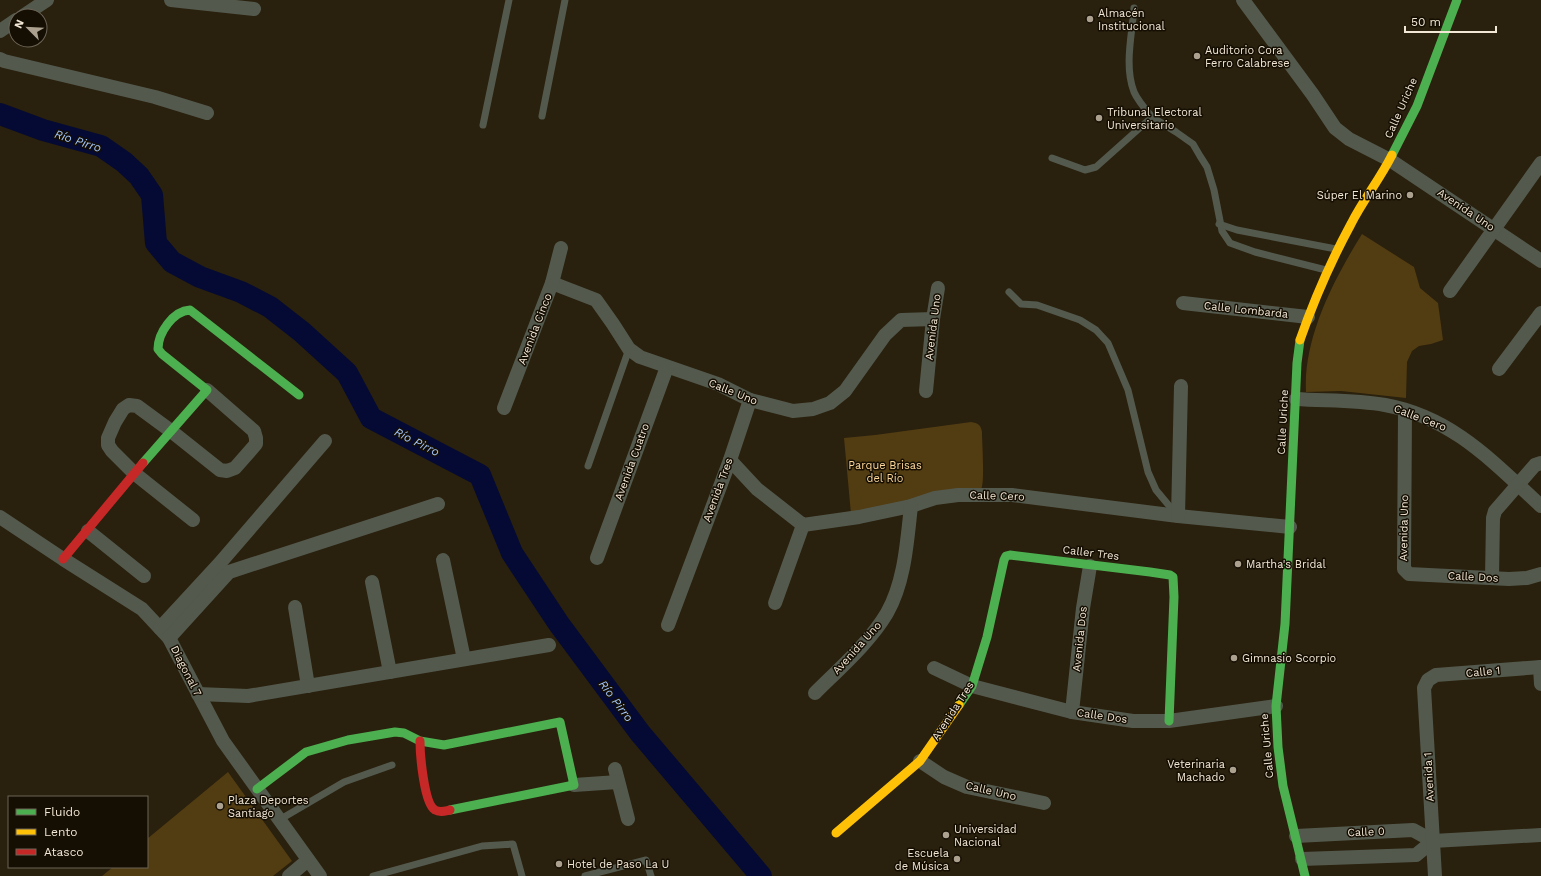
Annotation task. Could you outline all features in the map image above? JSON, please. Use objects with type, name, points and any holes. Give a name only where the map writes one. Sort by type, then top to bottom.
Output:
[{"type":"street","points":[[34,8],[47,0]]},
{"type":"street","points":[[171,0],[254,9]]},
{"type":"street","name":"Avenida Uno","points":[[1243,0],[1313,95],[1335,128],[1348,139],[1390,160],[1541,261]]},
{"type":"street","name":"Calle Uriche","points":[[1305,876],[1283,786],[1278,747],[1276,706],[1285,624],[1297,363],[1300,341],[1308,317],[1338,249],[1351,223],[1390,160],[1417,106],[1457,0]]},
{"type":"street","points":[[0,59],[4,62],[155,97],[206,113]]},
{"type":"street","points":[[1450,291],[1541,163]]},
{"type":"street","name":"Avenida Cinco","points":[[504,408],[552,283],[561,248]]},
{"type":"street","name":"Calle Uno","points":[[552,283],[596,300],[614,324],[629,349],[640,357],[718,384],[750,400],[793,411],[813,409],[830,403],[845,391],[885,335],[901,320],[933,319]]},
{"type":"street","name":"Avenida Uno","points":[[926,391],[933,319],[938,288]]},
{"type":"street","name":"Calle Lombarda","points":[[1183,303],[1308,317]]},
{"type":"street","points":[[193,520],[134,473],[108,445],[108,438],[122,409],[129,405],[137,406],[220,470],[227,471],[235,468],[256,444],[254,431],[207,390],[162,354],[158,348],[158,342],[172,318],[184,310],[190,310],[300,395]]},
{"type":"street","points":[[1499,368],[1541,313]]},
{"type":"street","name":"Avenida Cuatro","points":[[598,558],[667,367]]},
{"type":"street","points":[[1178,516],[1181,386]]},
{"type":"street","points":[[63,559],[88,531],[134,473],[207,390]]},
{"type":"street","name":"Calle Cero","points":[[1296,399],[1369,403],[1405,411],[1445,426],[1474,445],[1541,506]]},
{"type":"street","name":"Avenida Tres","points":[[668,625],[730,460],[750,400]]},
{"type":"street","name":"Avenida Uno","points":[[1405,411],[1404,569],[1406,572]]},
{"type":"street","points":[[165,633],[224,567],[325,442]]},
{"type":"street","points":[[730,460],[757,490],[802,525],[775,603]]},
{"type":"street","points":[[1492,578],[1493,518],[1495,511],[1535,465],[1541,463]]},
{"type":"street","name":"Calle Cero","points":[[802,525],[860,518],[943,497],[958,495],[1012,495],[1178,516],[1290,527]]},
{"type":"street","points":[[224,567],[438,504]]},
{"type":"street","name":"Avenida Uno","points":[[816,693],[875,630],[888,612],[899,581],[905,557],[911,506]]},
{"type":"street","name":"Diagonal 7","points":[[0,517],[142,609],[165,633],[223,741],[320,876]]},
{"type":"street","points":[[88,531],[144,576]]},
{"type":"street","name":"Avenida Tres","points":[[836,832],[920,761],[972,686],[987,637],[1000,586],[1004,560],[1006,556],[1010,555]]},
{"type":"street","name":"Caller Tres","points":[[1010,555],[1170,575],[1174,580],[1169,722]]},
{"type":"street","points":[[443,560],[464,659]]},
{"type":"street","name":"Avenida Dos","points":[[1072,712],[1082,608],[1090,566]]},
{"type":"street","name":"Calle Dos","points":[[1406,572],[1409,574],[1492,578],[1527,578],[1541,574]]},
{"type":"street","points":[[372,582],[390,672]]},
{"type":"street","points":[[295,607],[308,686]]},
{"type":"street","points":[[198,694],[248,696],[549,645]]},
{"type":"street","points":[[1541,667],[1541,684]]},
{"type":"street","name":"Calle 1","points":[[1428,680],[1436,675],[1541,667]]},
{"type":"street","name":"Calle Dos","points":[[934,668],[972,686],[1072,712],[1133,721],[1169,722],[1276,706]]},
{"type":"street","name":"Avenida 1","points":[[1428,680],[1424,688],[1435,876]]},
{"type":"street","points":[[257,789],[306,752],[348,740],[395,732],[404,733],[420,741],[444,744],[560,722],[574,785]]},
{"type":"street","points":[[420,741],[420,756],[429,804],[435,810],[442,812],[616,776],[628,819]]},
{"type":"street","name":"Calle Uno","points":[[920,761],[944,777],[967,787],[1044,803]]},
{"type":"street","name":"Calle 0","points":[[1296,836],[1413,830],[1433,841]]},
{"type":"street","points":[[1302,859],[1416,855],[1433,841],[1541,835]]},
{"type":"street","points":[[289,876],[308,860]]},
{"type":"lane","points":[[483,125],[509,0]]},
{"type":"lane","points":[[542,116],[565,0]]},
{"type":"lane","points":[[1134,8],[1129,61],[1134,92],[1140,103],[1152,117],[1192,144],[1207,167],[1214,190],[1219,224],[1225,238],[1230,243],[1240,248],[1328,271]]},
{"type":"lane","points":[[1052,158],[1085,170],[1096,167],[1152,117]]},
{"type":"lane","points":[[1219,224],[1237,230],[1338,249]]},
{"type":"lane","points":[[1009,292],[1021,304],[1037,305],[1080,320],[1096,330],[1108,343],[1128,390],[1148,472],[1156,490],[1178,516]]},
{"type":"lane","points":[[588,466],[629,349]]},
{"type":"lane","points":[[279,820],[344,782],[392,765]]},
{"type":"lane","points":[[373,876],[482,846],[513,844],[522,876]]},
{"type":"lane","points":[[585,876],[646,860],[651,876]]},
{"type":"green space","points":[[1362,234],[1414,267],[1420,288],[1438,303],[1443,340],[1419,346],[1412,351],[1407,362],[1406,398],[1341,391],[1306,392],[1306,372],[1310,351],[1322,310],[1351,251]]},
{"type":"green space","name":"Parque Brisas del Río","points":[[971,422],[979,425],[982,432],[983,471],[981,489],[851,514],[844,438]]},
{"type":"green space","name":"Plaza Deportes Santiago","points":[[228,772],[292,861],[273,876],[102,876],[112,868],[148,868],[148,838]]},
{"type":"waterway","name":"Río Pirro","points":[[0,114],[43,130],[101,146],[124,162],[139,176],[152,195],[156,243],[172,262],[200,277],[241,292],[270,307],[302,332],[347,373],[371,418],[480,475],[512,553],[559,624],[640,733],[761,876]]},
{"type":"traffic: fast","points":[[1392,155],[1417,106],[1457,0]]},
{"type":"traffic: fast","points":[[143,463],[207,390],[162,354],[158,349],[161,336],[168,324],[178,314],[184,311],[190,310],[299,395]]},
{"type":"traffic: fast","points":[[1300,340],[1297,363],[1285,624],[1276,706],[1278,747],[1283,786],[1305,876]]},
{"type":"traffic: fast","points":[[959,705],[972,686],[987,637],[1004,560],[1006,556],[1010,555],[1150,572],[1170,575],[1173,577],[1174,597],[1169,721]]},
{"type":"traffic: fast","points":[[257,789],[306,752],[348,740],[395,732],[404,733],[420,741],[444,745],[560,722],[574,785],[450,810]]},
{"type":"traffic: slow","points":[[1300,340],[1330,266],[1356,215],[1392,155]]},
{"type":"traffic: slow","points":[[836,833],[920,761],[959,705]]},
{"type":"traffic: jam","points":[[63,559],[143,463]]},
{"type":"traffic: jam","points":[[420,741],[423,778],[431,806],[435,810],[442,812],[450,810]]},
{"type":"place","name":"Almacén Institucional","points":[[1090,19]]},
{"type":"place","name":"Auditorio Cora Ferro Calabrese","points":[[1197,56]]},
{"type":"place","name":"Tribunal Electoral Universitario","points":[[1099,118]]},
{"type":"place","name":"Súper El Marino","points":[[1410,195]]},
{"type":"place","name":"Martha's Bridal","points":[[1238,564]]},
{"type":"place","name":"Gimnasio Scorpio","points":[[1234,658]]},
{"type":"place","name":"Veterinaria Machado","points":[[1233,770]]},
{"type":"place","name":"Plaza Deportes Santiago","points":[[220,806]]},
{"type":"place","name":"Universidad Nacional","points":[[946,835]]},
{"type":"place","name":"Escuela de Música","points":[[957,859]]},
{"type":"place","name":"Hotel de Paso La U","points":[[559,864]]}]
